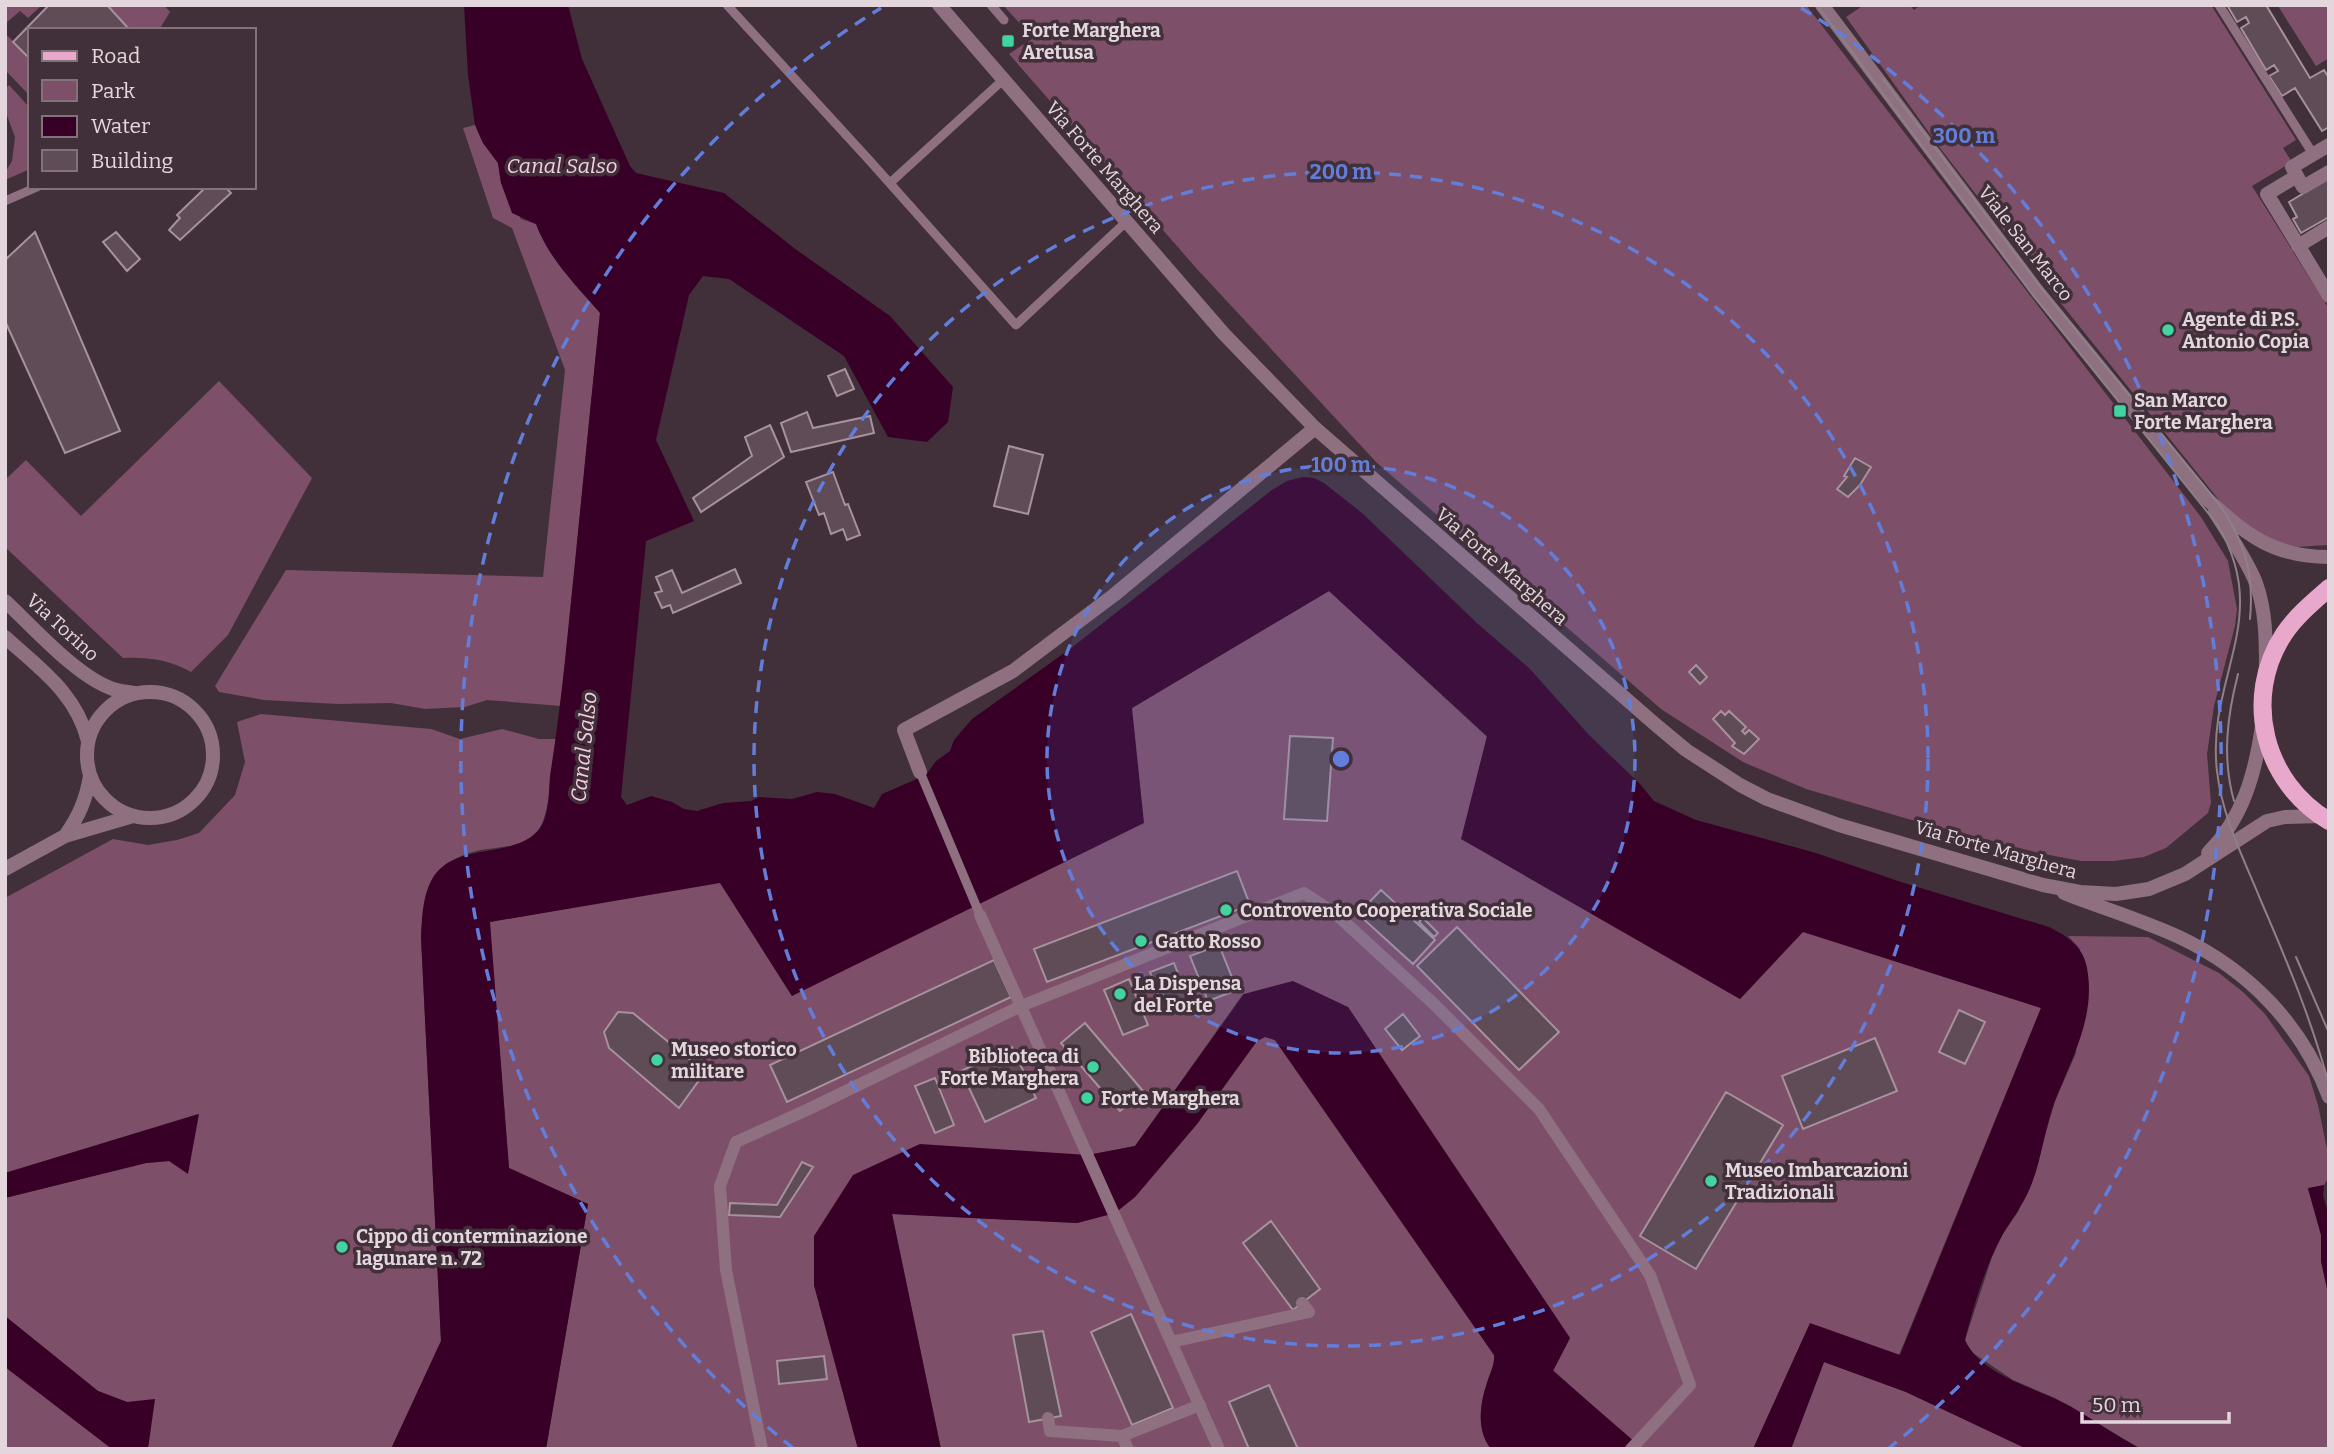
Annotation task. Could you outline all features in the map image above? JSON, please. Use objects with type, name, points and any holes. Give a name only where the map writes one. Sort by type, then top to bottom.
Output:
[{"type":"main road","points":[[2326,820],[2307,806],[2288,785],[2272,759],[2262,725],[2266,674],[2284,634],[2298,616],[2329,588]]},
{"type":"street","name":"Via Forte Marghera","points":[[939,5],[1224,334],[1315,428],[1686,750],[1740,786],[1767,799],[1839,825],[2043,885],[2080,892],[2116,894],[2142,891],[2164,884],[2192,869],[2267,821],[2285,817],[2326,820]]},
{"type":"street","name":"Viale San Marco","points":[[1822,5],[2038,292],[2207,499],[2249,568],[2258,588],[2265,626],[2266,674]]},
{"type":"street","points":[[2329,145],[2292,167],[2303,187],[2329,172]]},
{"type":"street","points":[[2297,176],[2267,194],[2329,296]]},
{"type":"street","points":[[2298,246],[2329,227]]},
{"type":"street","points":[[920,772],[904,730],[1013,671],[1114,596],[1315,428]]},
{"type":"street","name":"Viale San Marco","points":[[2207,499],[2245,532],[2268,546],[2301,556],[2329,557]]},
{"type":"street","name":"Via Torino","points":[[5,601],[74,665],[94,679],[111,688],[136,694],[163,693],[181,700],[197,713],[209,732],[213,744],[213,761],[206,784],[198,797],[187,807],[166,817],[133,816]]},
{"type":"street","points":[[5,637],[69,698],[80,714],[88,742]]},
{"type":"street","points":[[65,836],[79,817],[86,800],[90,776],[88,742],[98,719],[123,698],[136,694]]},
{"type":"street","name":"Via Forte Marghera","points":[[2192,869],[2223,836],[2249,790],[2258,758],[2262,725]]},
{"type":"street","points":[[90,776],[103,798],[113,807],[133,816]]},
{"type":"street","points":[[5,869],[65,836],[133,816]]},
{"type":"street","points":[[2043,885],[2177,936],[2239,974],[2266,996],[2295,1031],[2329,1097]]},
{"type":"street","points":[[762,1449],[726,1270],[720,1186],[736,1142],[1021,1006],[1304,893],[1337,915],[1436,1006],[1539,1109],[1650,1275],[1690,1385],[1631,1449]]},
{"type":"street","points":[[980,915],[1219,1449]]},
{"type":"street","points":[[1171,1342],[1309,1312],[1302,1303]]},
{"type":"street","points":[[1048,1418],[1050,1431],[1122,1436],[1199,1405]]},
{"type":"street","points":[[1122,1436],[1128,1449]]},
{"type":"lane","points":[[727,5],[1016,325],[1126,222]]},
{"type":"lane","points":[[991,5],[1004,20]]},
{"type":"lane","points":[[2219,5],[2313,154]]},
{"type":"lane","points":[[890,183],[1004,79]]},
{"type":"lane","points":[[5,201],[32,189]]},
{"type":"lane","points":[[920,772],[980,915]]},
{"type":"green space","points":[[5,5],[42,5],[28,18],[20,11],[5,24]]},
{"type":"green space","points":[[107,5],[164,5],[170,12],[160,28],[126,28]]},
{"type":"green space","points":[[1003,5],[1806,5],[2201,517],[2228,561],[2237,609],[2214,706],[2207,754],[2211,803],[2208,813],[2166,848],[2144,857],[2081,861],[2039,853],[1908,819],[1806,789],[1743,762],[1661,709],[1377,463],[1197,269],[1009,54],[1033,38]]},
{"type":"green space","points":[[1864,5],[1910,5],[1914,10],[1921,5],[2211,5],[2296,140],[2283,148],[2292,162],[2252,186],[2329,309],[2329,545],[2296,547],[2271,541],[2227,510],[1940,148],[1846,17]]},
{"type":"green space","points":[[2279,5],[2329,5],[2329,58],[2316,66]]},
{"type":"green space","points":[[5,33],[28,57],[28,94],[5,70]]},
{"type":"green space","points":[[9,85],[28,106],[28,170],[5,180],[5,173],[12,161],[15,137],[5,110],[5,89]]},
{"type":"green space","points":[[475,125],[483,143],[498,163],[501,183],[521,219],[536,224],[548,249],[600,313],[561,706],[487,700],[465,707],[425,709],[391,703],[338,704],[264,700],[219,692],[215,686],[286,570],[543,577],[565,370],[512,228],[493,218],[463,128]]},
{"type":"green space","points":[[219,381],[312,478],[228,635],[191,672],[159,660],[123,658],[5,547],[5,480],[26,460],[81,516]]},
{"type":"green space","name":"Forte Marghera","points":[[1329,591],[1487,737],[1462,839],[1740,999],[1803,931],[2041,1008],[1899,1355],[1810,1324],[1753,1449],[1640,1448],[1553,1370],[1570,1338],[1348,1007],[1243,994],[1135,1146],[1088,1155],[814,1236],[814,1285],[858,1449],[546,1449],[588,1204],[509,1168],[489,922],[720,882],[792,996],[1132,708]]},
{"type":"green space","points":[[261,714],[431,729],[460,739],[502,729],[539,739],[556,739],[548,802],[537,833],[519,843],[481,850],[451,862],[433,881],[424,906],[421,938],[441,1341],[391,1449],[148,1449],[127,1402],[98,1391],[5,1316],[5,1198],[146,1163],[169,1161],[198,1114],[5,1173],[5,898],[113,839],[148,845],[199,833],[235,795],[245,762],[237,722]]},
{"type":"green space","points":[[2068,936],[2148,937],[2219,973],[2265,1014],[2309,1076],[2329,1159],[2329,1177],[2324,1185],[2308,1189],[2321,1235],[2321,1261],[2329,1298],[2329,1449],[2141,1449],[2055,1398],[2013,1380],[1970,1351],[1965,1340],[1992,1257],[2003,1233],[2018,1212],[2040,1153],[2055,1101],[2076,1053],[2080,949]]},
{"type":"green space","name":"Forte Marghera","points":[[1265,1037],[1275,1040],[1494,1355],[1481,1417],[1483,1434],[1491,1449],[941,1449],[892,1214],[1077,1223],[1115,1213],[1135,1197],[1197,1124],[1257,1041]]},
{"type":"green space","points":[[1824,1362],[1906,1392],[2027,1449],[1791,1449]]},
{"type":"green space","points":[[5,1366],[112,1449],[5,1449]]},
{"type":"water","name":"Canal Salso","points":[[464,5],[568,5],[582,59],[630,166],[636,173],[724,193],[794,248],[890,316],[953,387],[948,422],[927,442],[888,437],[844,356],[729,279],[703,276],[689,295],[656,440],[694,521],[646,541],[621,797],[627,805],[651,796],[672,802],[684,809],[697,811],[723,803],[751,801],[759,797],[792,799],[817,792],[835,794],[874,808],[882,794],[926,775],[936,761],[950,751],[954,740],[972,719],[1070,649],[1272,490],[1287,481],[1303,477],[1314,478],[1362,513],[1478,624],[1529,668],[1589,735],[1654,801],[1696,820],[1816,853],[2049,927],[2068,938],[2078,948],[2085,960],[2089,986],[2081,1036],[2051,1112],[2034,1177],[1991,1259],[1965,1340],[1984,1364],[1998,1373],[2075,1409],[2141,1449],[2027,1449],[1906,1392],[1824,1362],[1791,1449],[1753,1449],[1810,1323],[1900,1355],[2041,1008],[1803,932],[1740,999],[1461,839],[1487,736],[1329,591],[1132,708],[1144,823],[792,996],[720,883],[490,922],[509,1168],[588,1204],[546,1449],[391,1449],[441,1341],[421,938],[424,902],[431,881],[442,867],[456,859],[523,842],[536,833],[545,818],[563,675],[600,313],[548,249],[536,224],[512,213],[501,183],[498,163],[483,143],[475,125],[468,75]]},
{"type":"water","points":[[1293,981],[1348,1007],[1570,1338],[1553,1371],[1643,1449],[1491,1449],[1483,1434],[1481,1417],[1494,1355],[1275,1040],[1265,1037],[1257,1041],[1197,1124],[1135,1197],[1115,1213],[1077,1223],[892,1214],[941,1449],[858,1449],[814,1285],[814,1236],[853,1175],[920,1144],[1088,1155],[1135,1146],[1244,994]]},
{"type":"water","points":[[199,1114],[188,1174],[169,1161],[146,1163],[5,1198],[5,1173]]},
{"type":"water","points":[[2324,1185],[2323,1196],[2329,1214],[2329,1298],[2321,1261],[2321,1235],[2308,1188]]},
{"type":"water","points":[[5,1316],[98,1391],[127,1402],[155,1399],[148,1449],[112,1449],[5,1367]]},
{"type":"building","points":[[49,5],[107,5],[128,28],[28,28],[28,57],[13,42]]},
{"type":"building","points":[[2227,5],[2266,5],[2310,78],[2324,70],[2329,78],[2329,127],[2322,131],[2295,88],[2282,96],[2269,76],[2278,71],[2274,65],[2266,70],[2241,28],[2249,23],[2246,17],[2237,22]]},
{"type":"building","points":[[2329,178],[2329,217],[2301,233],[2293,219],[2297,217],[2289,202]]},
{"type":"building","points":[[204,189],[227,189],[231,193],[180,240],[169,230],[180,218],[177,215]]},
{"type":"building","points":[[35,232],[120,431],[65,453],[5,321],[5,260]]},
{"type":"building","points":[[116,232],[140,259],[127,271],[103,242]]},
{"type":"building","points":[[845,369],[854,389],[837,396],[828,376]]},
{"type":"building","points":[[807,412],[813,428],[870,416],[874,433],[791,452],[781,423]]},
{"type":"building","points":[[770,425],[784,457],[701,512],[693,498],[752,456],[745,437]]},
{"type":"building","points":[[1009,446],[1043,455],[1028,514],[994,506]]},
{"type":"building","points":[[1855,458],[1871,467],[1860,485],[1848,497],[1837,489],[1847,477],[1844,476]]},
{"type":"building","points":[[833,472],[860,535],[847,540],[843,529],[831,534],[824,513],[819,515],[806,482]]},
{"type":"building","points":[[735,569],[741,583],[673,613],[670,605],[662,608],[655,593],[662,591],[656,577],[672,570],[682,593]]},
{"type":"building","points":[[1696,665],[1707,677],[1700,684],[1689,672]]},
{"type":"building","points":[[1721,711],[1725,715],[1729,711],[1746,727],[1742,731],[1745,734],[1749,730],[1759,739],[1744,754],[1732,746],[1735,743],[1713,719]]},
{"type":"building","points":[[1290,736],[1333,738],[1327,821],[1284,819]]},
{"type":"building","points":[[1237,871],[1250,905],[1047,982],[1034,949]]},
{"type":"building","points":[[1381,890],[1435,940],[1413,964],[1358,914]]},
{"type":"building","points":[[1423,918],[1438,933],[1434,937],[1419,922]]},
{"type":"building","points":[[1457,927],[1559,1032],[1519,1070],[1417,966]]},
{"type":"building","points":[[1219,945],[1237,990],[1208,1001],[1190,956]]},
{"type":"building","points":[[994,960],[1011,997],[787,1102],[770,1065]]},
{"type":"building","points":[[1174,963],[1190,1005],[1166,1014],[1150,972]]},
{"type":"building","points":[[1129,979],[1148,1025],[1123,1035],[1104,990]]},
{"type":"building","points":[[1959,1010],[1985,1022],[1965,1064],[1939,1052]]},
{"type":"building","name":"Museo storico militare","points":[[618,1012],[633,1013],[705,1072],[679,1108],[609,1048],[604,1032]]},
{"type":"building","points":[[1403,1014],[1420,1036],[1402,1050],[1385,1029]]},
{"type":"building","points":[[1085,1023],[1143,1091],[1120,1111],[1061,1043]]},
{"type":"building","points":[[1875,1038],[1897,1091],[1803,1129],[1782,1076]]},
{"type":"building","points":[[1012,1047],[1036,1098],[985,1122],[961,1071]]},
{"type":"building","points":[[935,1078],[954,1125],[935,1133],[915,1086]]},
{"type":"building","name":"Museo Imbarcazioni Tradizionali","points":[[1726,1092],[1783,1125],[1696,1269],[1640,1236]]},
{"type":"building","points":[[802,1162],[813,1167],[780,1217],[729,1215],[730,1203],[777,1205]]},
{"type":"building","points":[[1271,1221],[1320,1289],[1293,1310],[1243,1243]]},
{"type":"building","points":[[1131,1314],[1173,1408],[1132,1425],[1091,1332]]},
{"type":"building","points":[[1043,1331],[1061,1416],[1029,1422],[1013,1335]]},
{"type":"building","points":[[824,1356],[827,1379],[779,1384],[777,1361]]},
{"type":"building","points":[[1269,1385],[1298,1449],[1249,1449],[1229,1402]]},
{"type":"tram line","points":[[1817,5],[2033,295],[2217,524],[2233,558],[2240,589],[2239,619],[2216,737],[2220,788],[2234,838],[2307,1014],[2329,1085]]},
{"type":"tram line","points":[[1883,79],[2042,289],[2222,508],[2237,535],[2246,561],[2251,588],[2250,619]]},
{"type":"tram line","points":[[2234,801],[2228,769],[2227,738],[2238,674]]},
{"type":"tram line","points":[[2296,957],[2329,1033]]},
{"type":"place","name":"Forte Marghera Aretusa","points":[[1008,41]]},
{"type":"place","name":"Agente di P.S. Antonio Copia","points":[[2168,330]]},
{"type":"place","name":"San Marco Forte Marghera","points":[[2120,411]]},
{"type":"place","name":"Controvento Cooperativa Sociale","points":[[1226,910]]},
{"type":"place","name":"Gatto Rosso","points":[[1141,941]]},
{"type":"place","name":"La Dispensa del Forte","points":[[1120,994]]},
{"type":"place","name":"Museo storico militare","points":[[657,1060]]},
{"type":"place","name":"Biblioteca di Forte Marghera","points":[[1093,1067]]},
{"type":"place","name":"Forte Marghera","points":[[1087,1098]]},
{"type":"place","name":"Museo Imbarcazioni Tradizionali","points":[[1711,1181]]},
{"type":"place","name":"Cippo di conterminazione lagunare n. 72","points":[[342,1247]]}]
